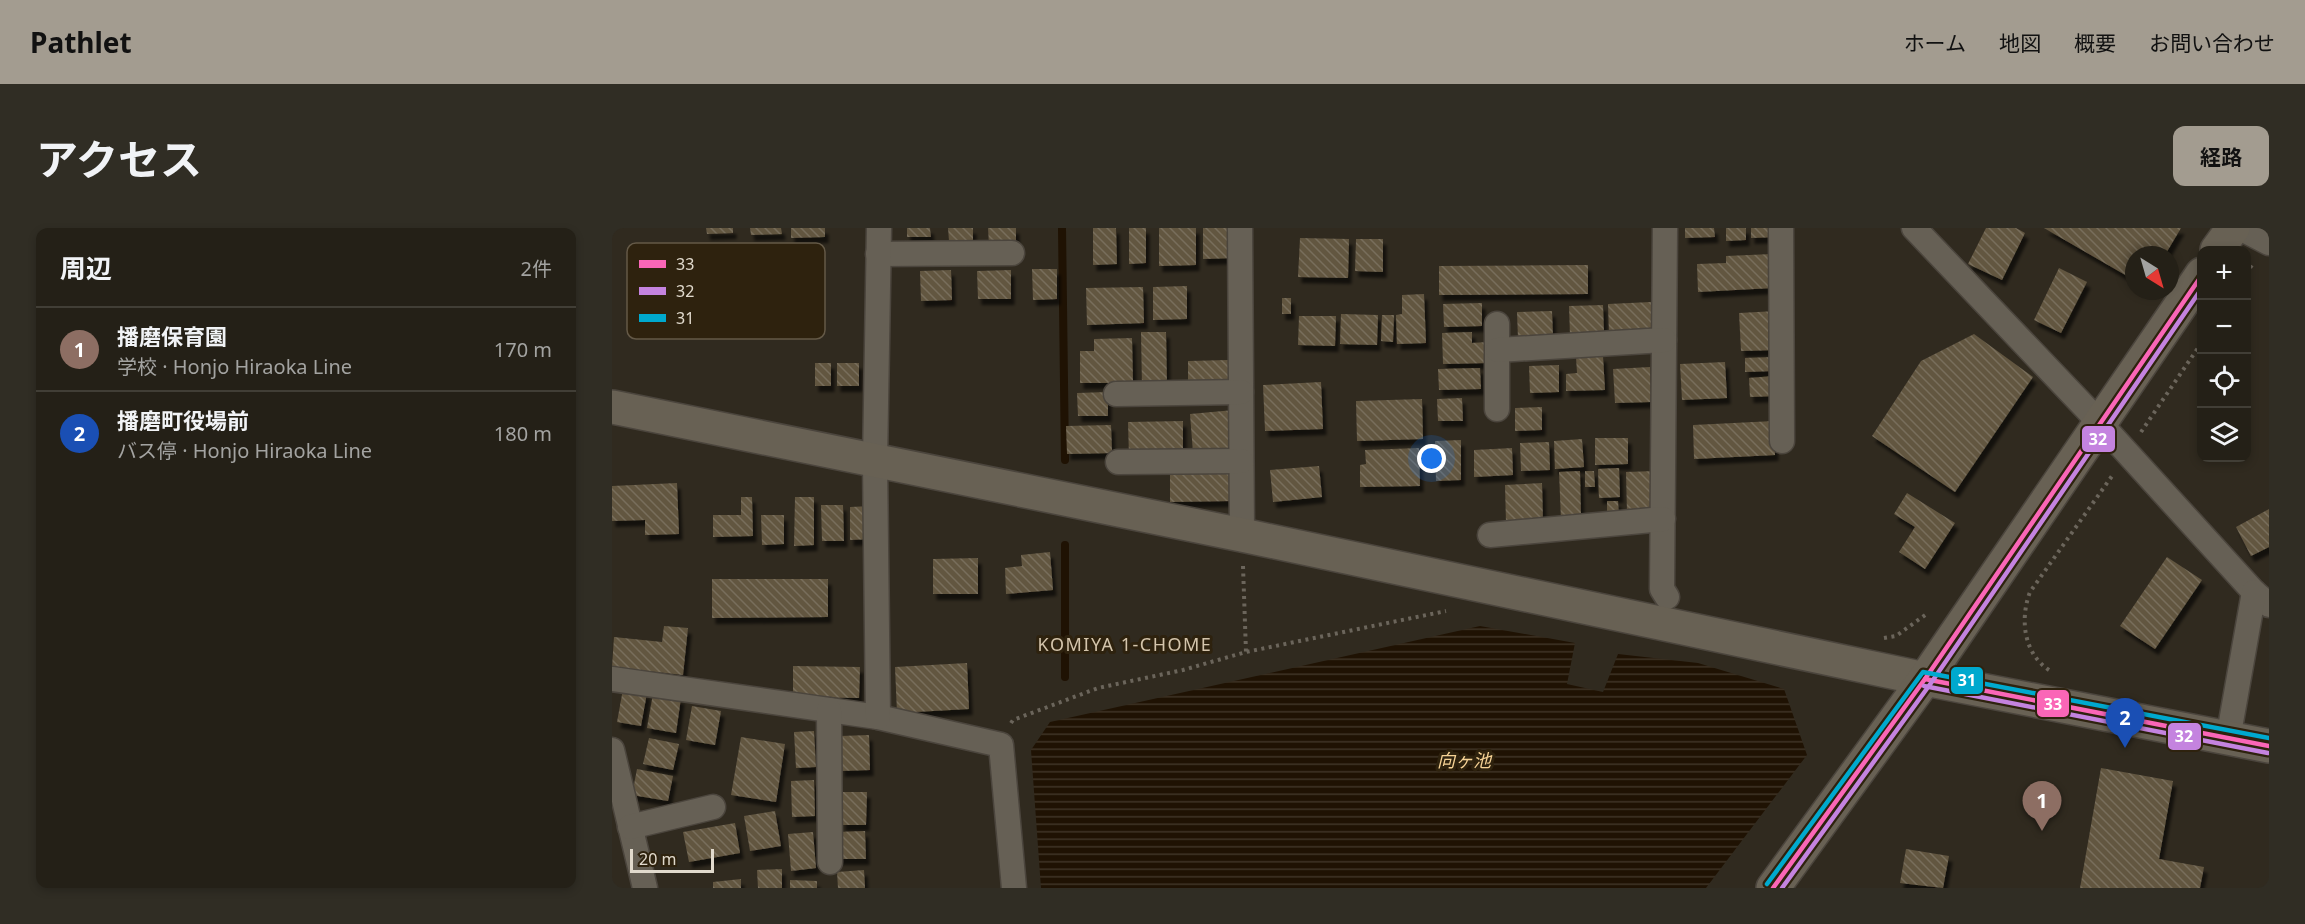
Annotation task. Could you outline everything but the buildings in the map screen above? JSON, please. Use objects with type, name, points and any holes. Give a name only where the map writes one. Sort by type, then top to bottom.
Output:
[{"type":"street","points":[[878,717],[875,462],[879,228]]},
{"type":"street","points":[[1240,228],[1242,548]]},
{"type":"street","points":[[1665,228],[1662,589],[1667,597]]},
{"type":"street","points":[[1781,228],[1782,441]]},
{"type":"street","points":[[1914,228],[2100,423],[2262,598],[2228,739]]},
{"type":"street","points":[[2228,234],[2269,243]]},
{"type":"street","points":[[878,254],[1012,253]]},
{"type":"street","points":[[1756,888],[1784,880],[1925,679],[2197,281]]},
{"type":"street","points":[[1497,324],[1497,409]]},
{"type":"street","points":[[1498,350],[1664,340]]},
{"type":"street","points":[[1116,394],[1241,392]]},
{"type":"street","points":[[612,407],[875,462],[1242,548],[2269,746]]},
{"type":"street","points":[[1118,462],[1241,461]]},
{"type":"street","points":[[1490,535],[1662,519]]},
{"type":"street","points":[[612,679],[878,717],[1001,746],[1014,888]]},
{"type":"street","points":[[829,710],[830,862]]},
{"type":"street","points":[[612,750],[645,888]]},
{"type":"street","points":[[630,827],[714,807]]},
{"type":"path","points":[[2053,672],[2046,669],[2030,647],[2024,632],[2024,607],[2030,592],[2128,453],[2197,350]]},
{"type":"path","points":[[1242,548],[1246,652]]},
{"type":"path","points":[[1001,746],[1013,720],[1098,688],[1183,670],[1246,652],[1447,610]]},
{"type":"water","name":"向ヶ池","points":[[1480,626],[1575,643],[1567,684],[1603,692],[1618,654],[1698,663],[1784,689],[1807,755],[1706,888],[1041,888],[1031,750],[1050,722]]},
{"type":"waterway","points":[[1062,228],[1065,460]]},
{"type":"waterway","points":[[1065,545],[1065,677]]},
{"type":"transit line","name":"33","points":[[1773,888],[1925,679],[2197,282]]},
{"type":"transit line","name":"32","points":[[1782,888],[1931,683],[2197,295]]},
{"type":"transit line","name":"31","points":[[1767,884],[1923,672],[2269,738]]},
{"type":"transit line","name":"33","points":[[1925,679],[2269,746]]},
{"type":"transit line","name":"32","points":[[1924,686],[2268,753]]},
{"type":"place","name":"播磨町役場前","points":[[2125,748]]},
{"type":"place","name":"播磨保育園","points":[[2042,831]]},
{"type":"district","name":"KOMIYA 1-CHOME","points":[[1125,644]]}]
